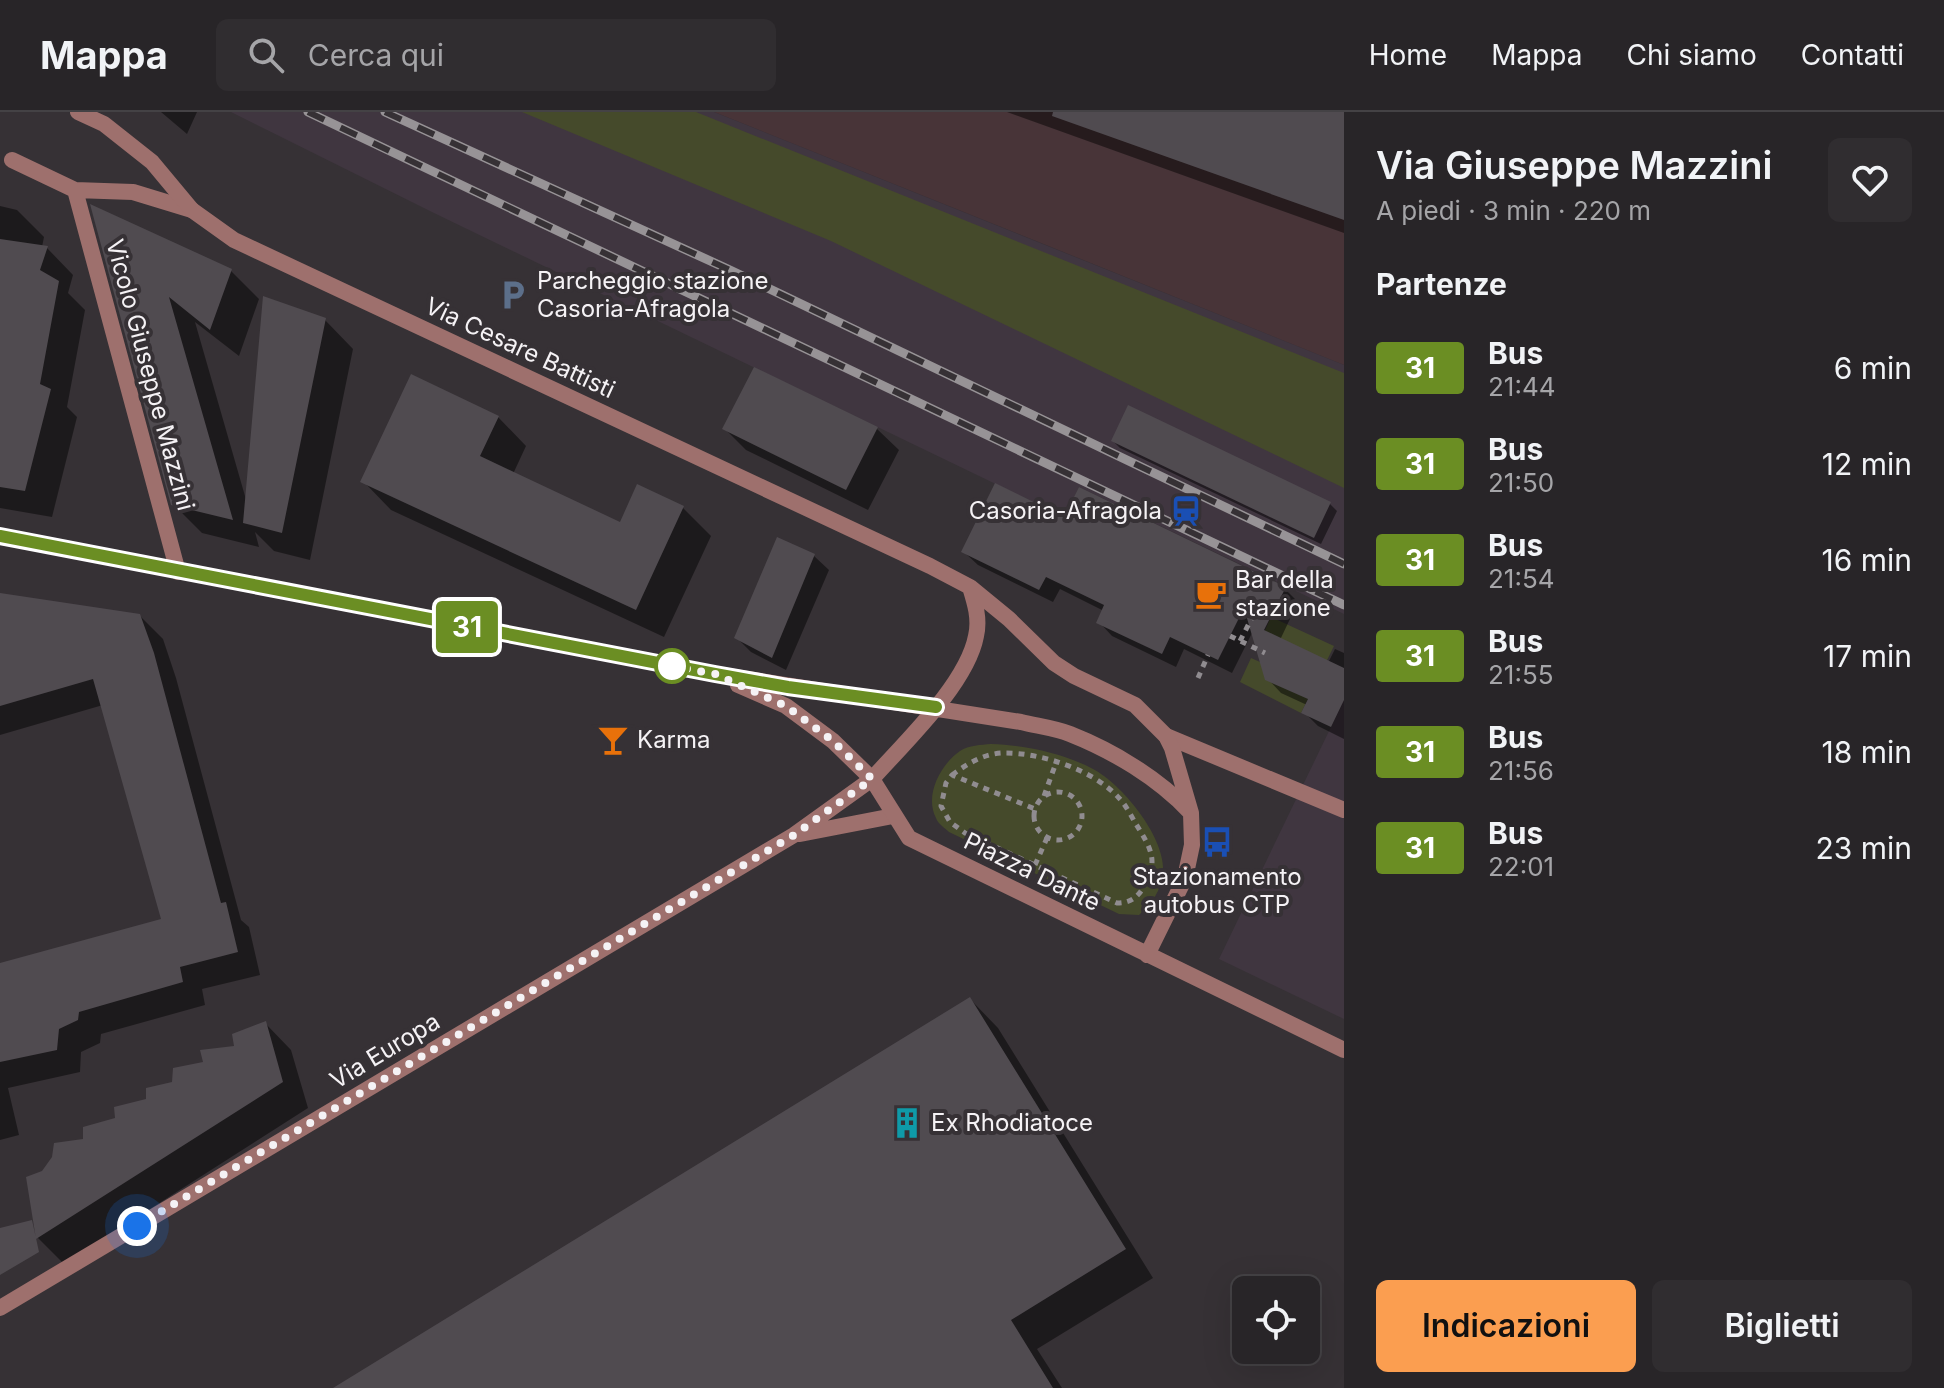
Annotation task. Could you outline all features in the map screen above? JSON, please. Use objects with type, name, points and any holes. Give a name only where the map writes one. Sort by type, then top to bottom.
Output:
[{"type":"street","name":"Via Cesare Battisti","points":[[78,112],[104,124],[152,162],[192,210],[234,240],[970,587]]},
{"type":"street","points":[[12,160],[75,190],[133,192],[192,210]]},
{"type":"street","name":"Vicolo Giuseppe Mazzini","points":[[75,190],[178,572]]},
{"type":"street","points":[[0,536],[715,674],[936,707],[1069,733],[1128,763],[1177,798],[1191,813]]},
{"type":"street","points":[[872,779],[936,707],[963,669],[972,650],[978,619],[970,587]]},
{"type":"street","points":[[970,587],[1009,619],[1054,663],[1135,705],[1166,736],[1172,748],[1191,813],[1192,845],[1185,878],[1147,955]]},
{"type":"street","name":"Piazza Dante","points":[[715,674],[786,706],[833,741],[872,779],[909,838],[1344,1050]]},
{"type":"street","points":[[1166,736],[1344,810]]},
{"type":"street","name":"Via Europa","points":[[0,1308],[794,835],[872,779]]},
{"type":"street","name":"Via Europa","points":[[794,835],[893,816]]},
{"type":"path","points":[[1240,641],[1256,610]]},
{"type":"path","points":[[1230,636],[1265,653]]},
{"type":"path","points":[[1198,678],[1208,655]]},
{"type":"path","points":[[1000,753],[1056,760],[1094,776],[1120,799],[1150,846],[1153,870],[1139,895],[1126,903],[1117,903],[965,833],[950,822],[941,806],[946,783],[952,775],[972,761],[1000,753]]},
{"type":"path","points":[[1044,797],[1050,793],[1066,793],[1079,802],[1083,816],[1078,831],[1072,837],[1064,840],[1047,838],[1036,826],[1035,809],[1044,797],[1056,760]]},
{"type":"path","points":[[952,775],[1035,809]]},
{"type":"path","points":[[1035,865],[1047,838]]},
{"type":"shaded area","points":[[231,112],[714,112],[1344,365],[1344,614],[1079,487],[1064,517]]},
{"type":"shaded area","points":[[714,112],[1344,112],[1344,365],[1036,241]]},
{"type":"shaded area","points":[[1344,700],[1344,1019],[1219,959]]},
{"type":"green space","points":[[522,112],[696,112],[1344,373],[1344,488],[831,241]]},
{"type":"green space","points":[[1271,617],[1334,646],[1301,713],[1240,682],[1251,658],[1260,662],[1259,644]]},
{"type":"green space","points":[[991,744],[1017,746],[1069,758],[1105,777],[1129,800],[1150,829],[1162,859],[1163,873],[1158,891],[1139,915],[1119,914],[949,832],[938,822],[932,800],[941,772],[964,749]]},
{"type":"building","points":[[1053,112],[1344,112],[1344,220],[1052,116]]},
{"type":"building","points":[[90,204],[232,269],[210,330],[169,297],[233,520],[171,505]]},
{"type":"building","points":[[0,239],[48,246],[40,270],[59,281],[40,384],[51,389],[25,491],[0,487]]},
{"type":"building","points":[[263,296],[326,318],[282,533],[243,523]]},
{"type":"building","points":[[754,367],[878,427],[846,490],[722,429]]},
{"type":"building","points":[[411,374],[499,416],[480,456],[620,522],[637,484],[684,506],[636,610],[360,482]]},
{"type":"building","points":[[1128,405],[1331,502],[1314,538],[1111,441]]},
{"type":"building","points":[[995,483],[1064,517],[1079,487],[1286,587],[1264,630],[1344,668],[1344,700],[1331,727],[1301,713],[1308,699],[1265,680],[1244,608],[1218,660],[1170,637],[1162,654],[1096,623],[1104,605],[1046,577],[1039,590],[961,552]]},
{"type":"building","points":[[777,537],[815,554],[772,658],[734,638]]},
{"type":"building","points":[[0,593],[140,614],[154,653],[221,903],[226,902],[238,952],[180,967],[183,982],[79,1012],[78,1020],[59,1029],[57,1050],[0,1062],[0,963],[161,919],[93,679],[0,706]]},
{"type":"building","name":"Ex Rhodiatoce","points":[[970,997],[1126,1249],[1011,1320],[1053,1388],[333,1388]]},
{"type":"building","points":[[266,1021],[283,1082],[36,1239],[26,1177],[42,1171],[52,1157],[54,1143],[83,1139],[83,1127],[115,1118],[114,1107],[146,1099],[146,1088],[172,1082],[173,1068],[203,1062],[200,1050],[234,1046],[232,1034]]},
{"type":"building","points":[[32,1220],[39,1252],[0,1275],[0,1228]]},
{"type":"railway","points":[[308,112],[1344,605]]},
{"type":"railway","points":[[385,112],[730,270],[1344,564]]},
{"type":"bus line","name":"31","points":[[0,536],[715,674],[936,707]]},
{"type":"place","name":"Parcheggio stazione Casoria-Afragola","points":[[513,295]]},
{"type":"place","name":"Casoria-Afragola","points":[[1186,511]]},
{"type":"place","name":"Bar della stazione","points":[[1211,594]]},
{"type":"place","name":"Karma","points":[[613,740]]},
{"type":"place","name":"Stazionamento autobus CTP","points":[[1217,842]]},
{"type":"place","name":"Ex Rhodiatoce","points":[[907,1123]]},
{"type":"route","points":[[137,1226],[794,835],[872,779],[833,741],[786,706],[715,674],[672,666]]}]
